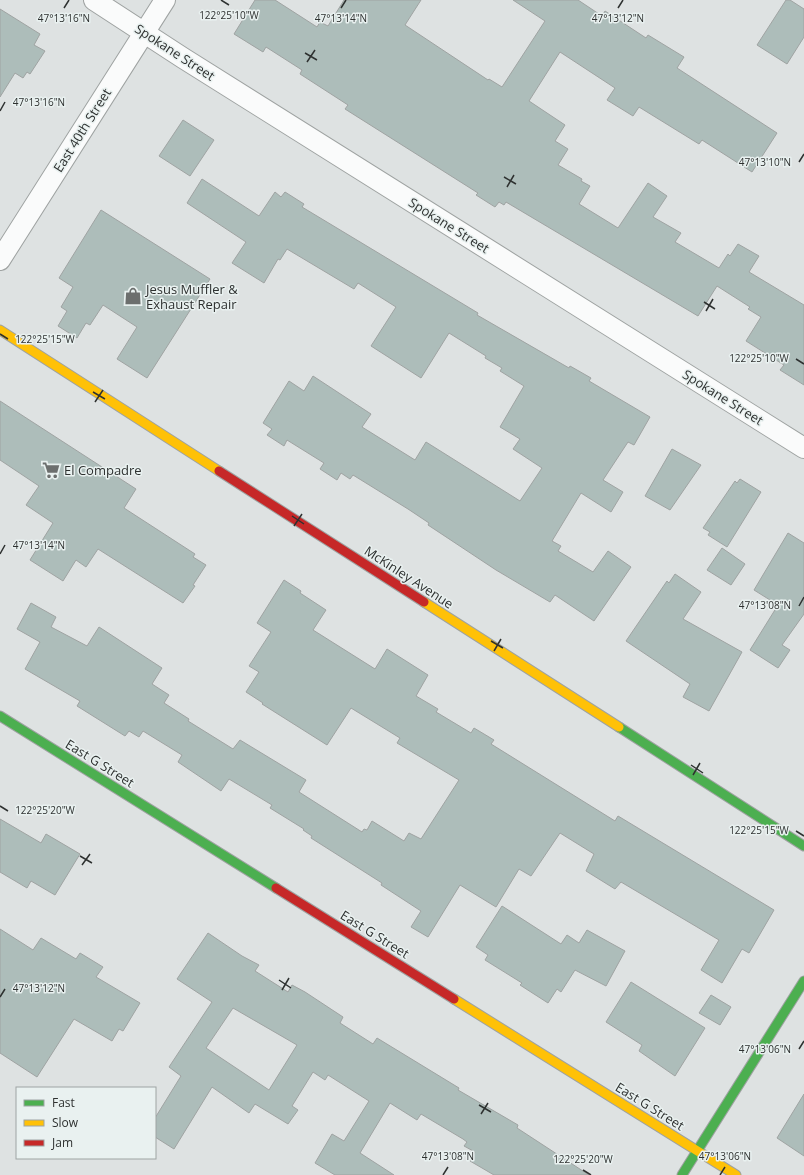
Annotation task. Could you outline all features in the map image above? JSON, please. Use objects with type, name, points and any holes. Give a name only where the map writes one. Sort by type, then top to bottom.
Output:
[{"type":"street","name":"Spokane Street","points":[[94,0],[804,448]]},
{"type":"street","name":"East 40th Street","points":[[0,260],[165,0]]},
{"type":"street","name":"McKinley Avenue","points":[[0,330],[804,846]]},
{"type":"street","name":"East G Street","points":[[0,716],[736,1175]]},
{"type":"street","points":[[682,1175],[804,981]]},
{"type":"building","points":[[255,0],[275,0],[317,27],[320,22],[328,26],[344,0],[421,0],[405,25],[488,80],[489,79],[502,87],[545,21],[513,0],[578,0],[602,16],[605,11],[646,38],[648,35],[684,57],[677,68],[777,133],[752,172],[702,140],[699,144],[639,107],[633,116],[607,100],[615,88],[560,52],[529,101],[565,125],[555,141],[568,149],[558,165],[582,179],[581,181],[590,186],[579,204],[618,228],[648,183],[667,196],[653,217],[681,233],[675,242],[719,268],[728,254],[730,256],[738,244],[759,256],[749,272],[804,305],[804,385],[780,370],[784,365],[746,341],[761,317],[748,309],[750,307],[717,286],[698,316],[506,202],[504,205],[499,202],[495,207],[476,195],[478,193],[345,109],[348,105],[300,74],[302,70],[266,47],[263,52],[234,34]]},
{"type":"building","points":[[786,0],[790,0],[804,9],[804,37],[787,64],[757,45]]},
{"type":"building","points":[[0,9],[40,34],[34,45],[45,51],[30,74],[27,72],[23,78],[15,73],[0,97]]},
{"type":"building","points":[[183,120],[214,140],[190,176],[159,156]]},
{"type":"building","points":[[202,179],[259,216],[275,192],[281,197],[285,192],[304,204],[302,207],[478,313],[477,315],[569,368],[570,366],[591,378],[589,381],[650,417],[634,445],[628,442],[603,480],[623,492],[611,512],[581,493],[552,541],[561,546],[558,551],[593,572],[608,551],[631,567],[594,621],[555,595],[550,602],[496,570],[428,525],[429,523],[408,509],[353,475],[350,479],[341,473],[337,480],[320,469],[324,463],[287,440],[284,446],[267,435],[272,429],[263,423],[289,381],[304,391],[313,376],[371,414],[362,427],[415,460],[426,442],[520,501],[542,468],[513,449],[520,439],[500,427],[524,386],[500,371],[502,368],[485,358],[486,356],[449,333],[421,378],[371,346],[396,307],[358,283],[354,289],[287,249],[280,260],[278,259],[264,283],[232,263],[246,242],[187,203]]},
{"type":"building","name":"Jesus Muffler & Exhaust Repair","points":[[101,210],[210,279],[147,378],[117,359],[137,327],[103,305],[90,325],[86,323],[77,338],[58,326],[67,311],[61,307],[73,287],[59,278]]},
{"type":"building","points":[[0,401],[136,489],[124,508],[195,554],[193,557],[206,565],[193,585],[195,586],[183,603],[98,549],[86,567],[76,560],[63,581],[30,560],[53,523],[26,505],[39,486],[0,460]]},
{"type":"building","points":[[672,449],[701,465],[670,510],[645,496]]},
{"type":"building","points":[[740,479],[761,492],[727,547],[708,535],[710,532],[703,528],[735,481],[737,483]]},
{"type":"building","points":[[788,533],[804,543],[804,614],[782,645],[790,650],[778,668],[750,650],[778,605],[754,590]]},
{"type":"building","points":[[722,548],[745,564],[731,585],[707,570]]},
{"type":"building","points":[[675,574],[701,592],[683,619],[742,652],[709,711],[683,697],[690,684],[626,641],[667,581],[669,583]]},
{"type":"building","points":[[284,580],[301,591],[300,593],[326,610],[313,630],[375,669],[387,649],[428,675],[416,696],[438,709],[436,712],[471,733],[474,728],[494,740],[491,744],[615,821],[618,816],[774,910],[749,953],[742,949],[722,983],[701,970],[719,940],[621,882],[615,889],[586,871],[594,854],[560,833],[531,876],[519,869],[496,907],[460,885],[428,937],[411,927],[421,911],[381,885],[382,883],[311,838],[312,836],[303,830],[304,829],[270,808],[272,805],[229,779],[221,791],[178,762],[182,755],[143,731],[139,737],[129,731],[125,736],[77,706],[80,701],[25,669],[40,642],[17,629],[31,603],[56,617],[51,627],[87,646],[99,627],[162,668],[152,684],[169,695],[164,703],[189,719],[188,721],[233,749],[240,740],[306,780],[299,792],[362,832],[364,829],[367,830],[372,821],[404,841],[409,833],[421,839],[459,780],[397,743],[400,738],[351,708],[327,745],[262,704],[263,703],[246,692],[259,672],[249,666],[271,632],[257,623]]},
{"type":"building","points":[[0,819],[41,843],[46,834],[80,854],[55,895],[31,881],[27,888],[0,872]]},
{"type":"building","points":[[502,906],[561,944],[567,935],[579,943],[587,930],[625,951],[606,986],[575,970],[561,992],[557,989],[548,1003],[520,985],[522,983],[485,960],[488,955],[476,947]]},
{"type":"building","points":[[0,929],[33,950],[41,938],[76,959],[80,953],[103,967],[96,977],[140,1003],[123,1031],[119,1029],[112,1041],[74,1019],[37,1077],[0,1053]]},
{"type":"building","points":[[208,933],[242,956],[259,965],[255,971],[288,992],[292,985],[305,992],[343,1017],[340,1023],[373,1044],[377,1038],[459,1088],[458,1090],[518,1125],[517,1128],[589,1175],[494,1175],[470,1161],[475,1152],[464,1146],[467,1142],[463,1139],[421,1114],[417,1120],[390,1103],[360,1153],[394,1175],[335,1175],[315,1163],[332,1134],[344,1141],[369,1101],[328,1075],[325,1080],[313,1072],[292,1106],[298,1110],[288,1124],[255,1104],[249,1113],[212,1087],[174,1149],[156,1138],[156,1116],[181,1076],[169,1067],[212,1002],[177,979]],"holes":[[[233,1008],[297,1045],[269,1090],[206,1048]]]},
{"type":"building","points":[[631,982],[705,1028],[675,1076],[639,1051],[642,1045],[606,1022]]},
{"type":"building","points":[[711,995],[731,1007],[720,1025],[699,1013]]},
{"type":"building","points":[[804,1094],[804,1156],[777,1138]]},
{"type":"traffic: fast","points":[[0,716],[276,888]]},
{"type":"traffic: fast","points":[[619,727],[804,846]]},
{"type":"traffic: fast","points":[[682,1175],[804,981]]},
{"type":"traffic: slow","points":[[0,330],[219,471]]},
{"type":"traffic: slow","points":[[424,602],[619,727]]},
{"type":"traffic: slow","points":[[454,999],[736,1175]]},
{"type":"traffic: jam","points":[[219,471],[424,602]]},
{"type":"traffic: jam","points":[[276,888],[454,999]]},
{"type":"place","name":"Jesus Muffler & Exhaust Repair","points":[[133,296]]},
{"type":"place","name":"El Compadre","points":[[51,470]]}]
